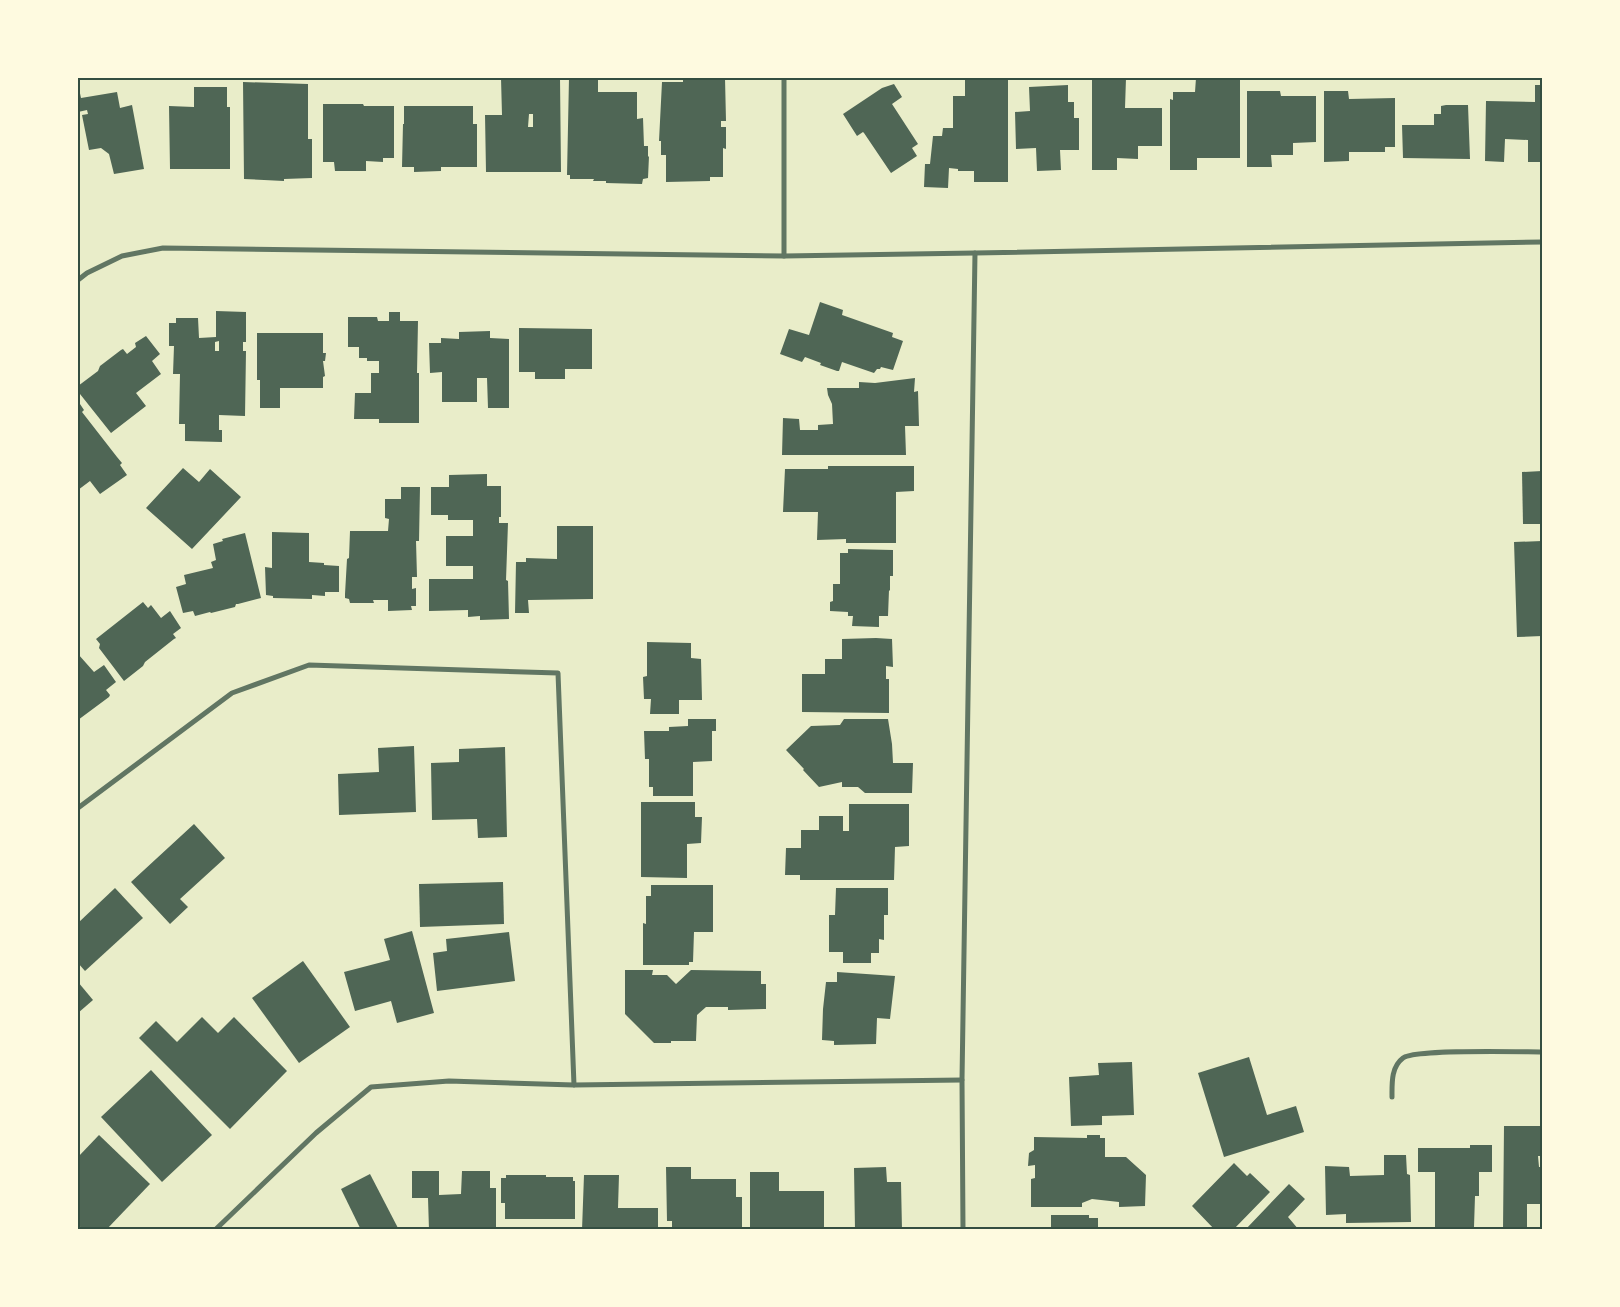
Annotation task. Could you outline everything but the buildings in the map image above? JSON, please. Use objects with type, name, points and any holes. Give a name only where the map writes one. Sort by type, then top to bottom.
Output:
[{"type":"street","points":[[784,78],[784,256]]},
{"type":"street","points":[[78,280],[86,273],[122,256],[163,248],[784,256],[976,254],[1542,242]]},
{"type":"street","points":[[962,1230],[962,1080],[976,254]]},
{"type":"street","points":[[78,808],[232,693],[309,665],[558,673],[574,1085]]},
{"type":"street","points":[[1392,1097],[1393,1071],[1404,1057],[1425,1053],[1542,1052]]},
{"type":"street","points":[[215,1230],[316,1133],[371,1087],[449,1081],[574,1085],[962,1080]]},
{"type":"path","points":[[78,1226],[81,1230]]}]
